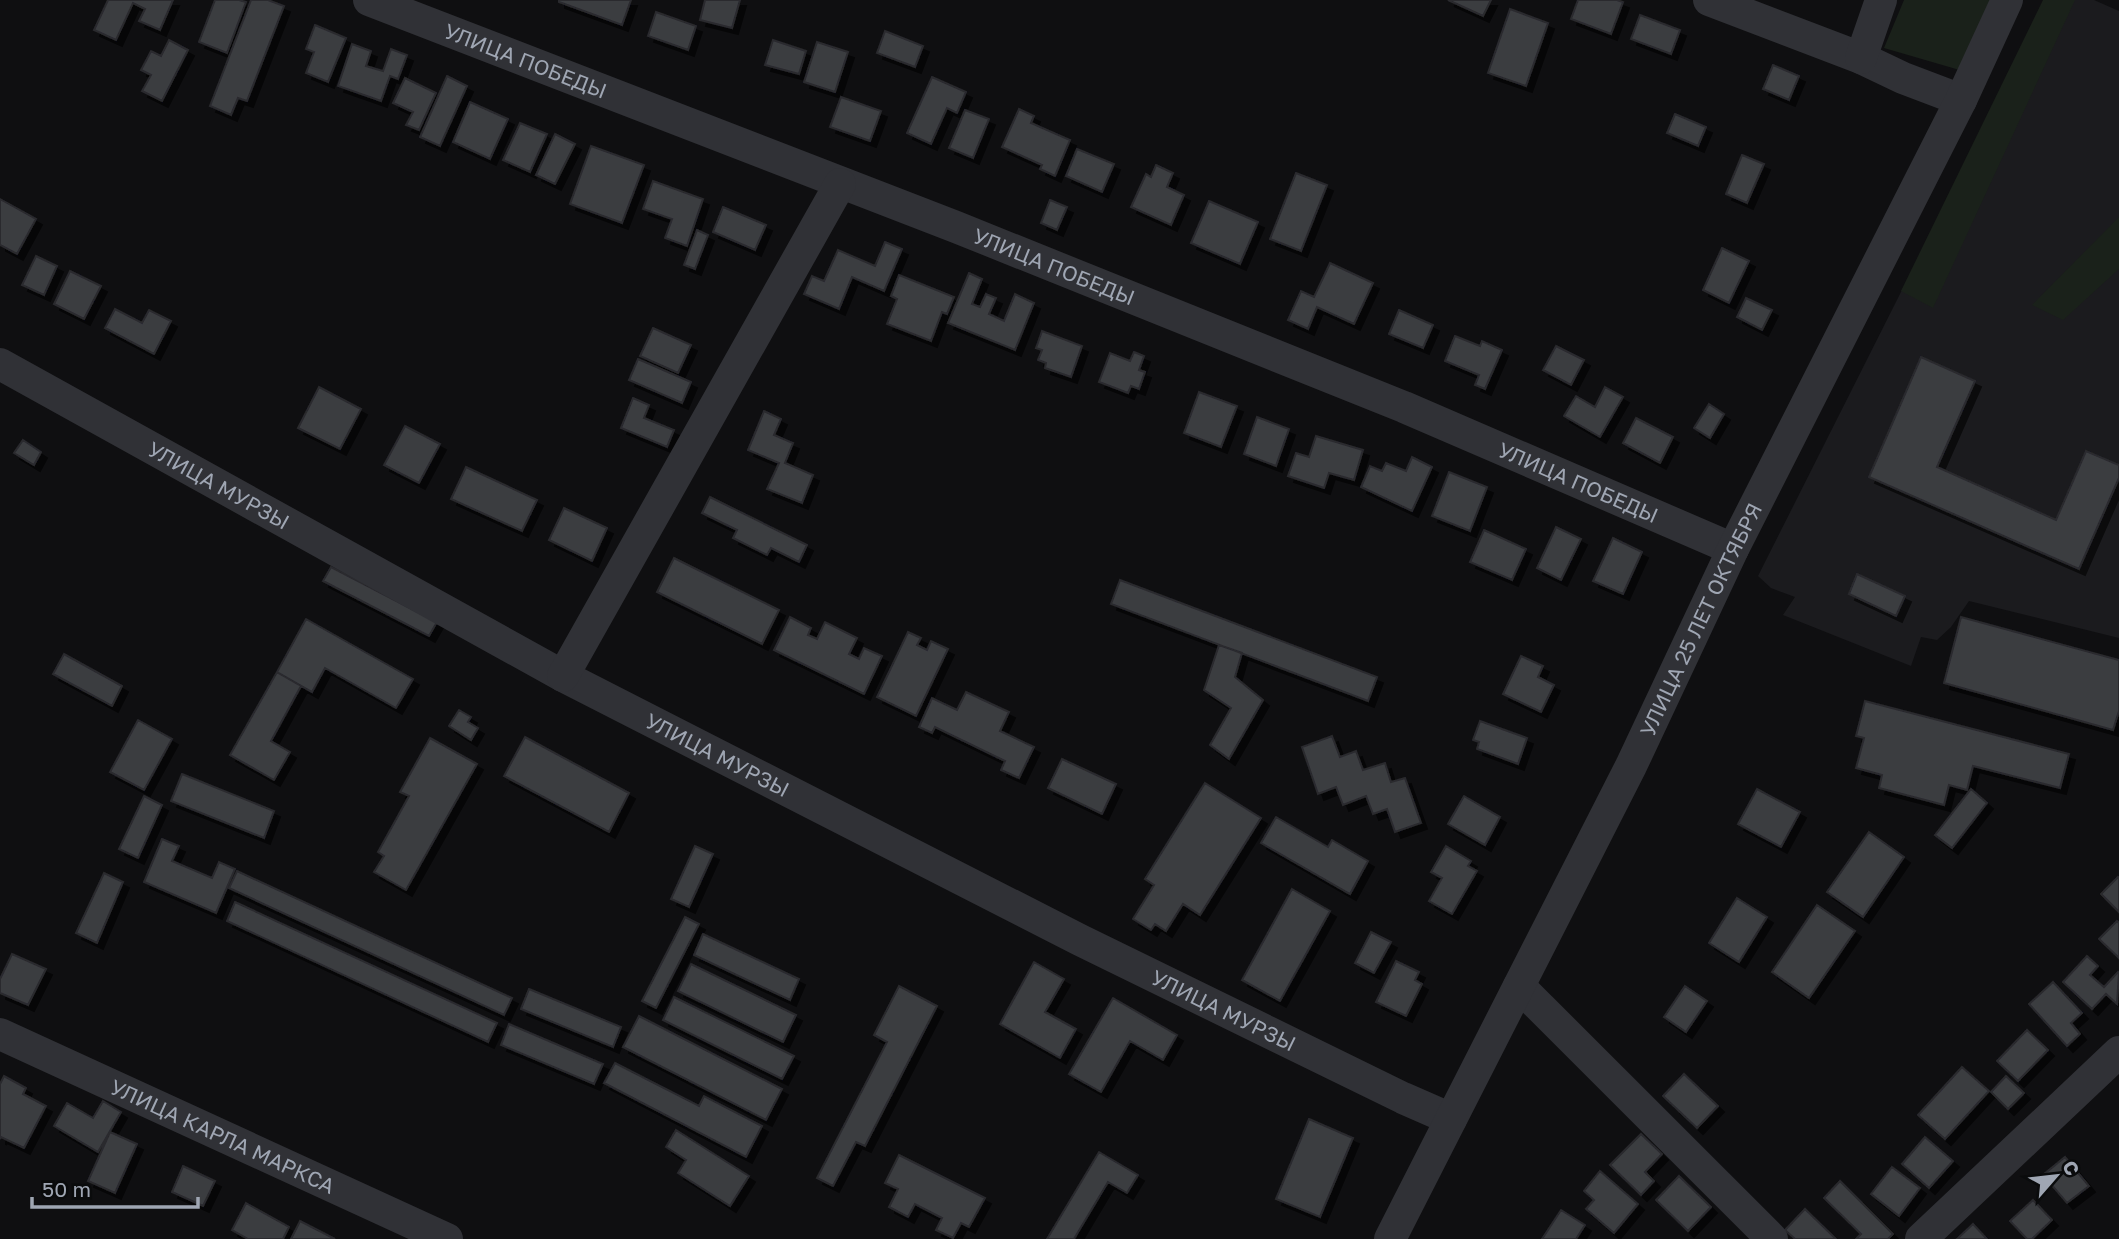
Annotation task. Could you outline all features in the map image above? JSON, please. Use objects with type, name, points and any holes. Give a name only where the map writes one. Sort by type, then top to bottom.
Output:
[{"type":"street","name":"УЛИЦА ПОБЕДЫ","points":[[369,0],[956,228],[1404,407],[1733,549]]},
{"type":"street","points":[[1709,0],[1861,58],[1903,78],[1961,100]]},
{"type":"street","points":[[1861,58],[1881,0]]},
{"type":"street","name":"УЛИЦА 25 ЛЕТ ОКТЯБРЯ","points":[[1390,1239],[1631,766],[1733,549],[1961,100],[2007,0]]},
{"type":"street","points":[[562,677],[840,184]]},
{"type":"street","name":"УЛИЦА МУРЗЫ","points":[[0,364],[562,677],[1080,940],[1451,1119]]},
{"type":"street","points":[[1519,986],[1772,1239]]},
{"type":"street","name":"УЛИЦА КАРЛА МАРКСА","points":[[0,1034],[447,1239]]},
{"type":"street","points":[[1921,1239],[2119,1052]]},
{"type":"shaded area","points":[[1904,0],[1994,0],[1963,71],[1884,48]]},
{"type":"shaded area","points":[[2043,0],[2075,0],[1933,308],[1901,291]]},
{"type":"shaded area","points":[[2048,0],[2094,0],[2119,11],[2119,638],[1969,601],[1951,627],[1937,640],[1921,637],[1911,666],[1783,615],[1795,597],[1771,588],[1758,576]]},
{"type":"shaded area","points":[[2119,217],[2119,269],[2063,320],[2032,305]]},
{"type":"building","points":[[108,0],[173,0],[160,30],[139,21],[145,9],[133,3],[116,40],[94,30]]},
{"type":"building","points":[[215,0],[246,2],[227,53],[199,42]]},
{"type":"building","points":[[251,0],[268,0],[284,6],[247,101],[238,98],[231,115],[210,106]]},
{"type":"building","points":[[559,0],[631,0],[622,25]]},
{"type":"building","points":[[705,0],[740,0],[732,28],[700,20]]},
{"type":"building","points":[[1448,0],[1491,0],[1483,16]]},
{"type":"building","points":[[1578,0],[1623,2],[1611,34],[1571,19]]},
{"type":"building","points":[[1510,9],[1548,23],[1526,86],[1488,73]]},
{"type":"building","points":[[656,12],[696,26],[688,50],[648,36]]},
{"type":"building","points":[[1640,15],[1680,30],[1671,54],[1631,39]]},
{"type":"building","points":[[315,25],[346,38],[328,82],[306,73],[314,52],[306,49]]},
{"type":"building","points":[[885,31],[923,46],[915,67],[877,53]]},
{"type":"building","points":[[169,40],[188,50],[162,101],[142,91],[151,75],[141,70],[151,51],[161,56]]},
{"type":"building","points":[[773,40],[806,51],[799,74],[765,65]]},
{"type":"building","points":[[817,42],[848,52],[835,92],[804,82]]},
{"type":"building","points":[[352,44],[371,51],[366,66],[383,71],[391,49],[407,55],[398,79],[390,76],[381,101],[338,86]]},
{"type":"building","points":[[1773,65],[1799,76],[1789,100],[1763,89]]},
{"type":"building","points":[[447,76],[467,86],[440,146],[420,137]]},
{"type":"building","points":[[932,77],[966,92],[957,113],[947,108],[931,144],[907,133]]},
{"type":"building","points":[[405,78],[436,93],[419,130],[406,125],[413,112],[393,103]]},
{"type":"building","points":[[841,97],[881,111],[870,141],[830,127]]},
{"type":"building","points":[[470,102],[508,119],[490,159],[453,142]]},
{"type":"building","points":[[1019,109],[1034,116],[1031,123],[1070,140],[1055,176],[1040,169],[1042,165],[1002,147]]},
{"type":"building","points":[[965,110],[989,119],[973,158],[949,148]]},
{"type":"building","points":[[1675,114],[1706,127],[1698,146],[1667,133]]},
{"type":"building","points":[[520,123],[547,134],[530,172],[503,160]]},
{"type":"building","points":[[555,134],[575,144],[555,184],[536,175]]},
{"type":"building","points":[[591,146],[644,165],[622,223],[570,204]]},
{"type":"building","points":[[1077,149],[1114,164],[1102,192],[1066,176]]},
{"type":"building","points":[[1742,155],[1764,164],[1747,203],[1726,194]]},
{"type":"building","points":[[1156,165],[1173,173],[1167,187],[1184,195],[1171,225],[1131,207],[1146,174],[1151,177]]},
{"type":"building","points":[[1296,173],[1327,185],[1301,251],[1270,239]]},
{"type":"building","points":[[653,181],[703,199],[687,246],[665,238],[672,219],[643,209]]},
{"type":"building","points":[[0,199],[36,219],[17,254],[0,245]]},
{"type":"building","points":[[1050,200],[1067,207],[1057,230],[1041,223]]},
{"type":"building","points":[[1209,201],[1258,222],[1240,264],[1191,243]]},
{"type":"building","points":[[723,207],[766,225],[755,250],[713,232]]},
{"type":"building","points":[[697,230],[708,235],[695,269],[684,265]]},
{"type":"building","points":[[885,242],[902,249],[884,291],[852,277],[839,309],[804,294],[812,276],[824,281],[838,250],[875,266]]},
{"type":"building","points":[[1722,248],[1749,261],[1729,303],[1703,290]]},
{"type":"building","points":[[36,256],[57,266],[44,295],[22,285]]},
{"type":"building","points":[[1330,263],[1373,283],[1354,324],[1317,307],[1308,329],[1288,320],[1301,291],[1314,297]]},
{"type":"building","points":[[70,271],[101,286],[84,319],[54,304]]},
{"type":"building","points":[[969,273],[982,279],[972,304],[980,307],[986,294],[996,298],[989,314],[1004,321],[1015,294],[1034,303],[1015,350],[948,323]]},
{"type":"building","points":[[899,275],[954,297],[947,314],[942,312],[931,341],[887,324],[897,299],[891,296]]},
{"type":"building","points":[[1746,298],[1772,310],[1762,330],[1737,317]]},
{"type":"building","points":[[115,309],[142,323],[149,310],[171,321],[154,354],[105,328]]},
{"type":"building","points":[[1399,310],[1433,325],[1423,348],[1389,334]]},
{"type":"building","points":[[653,328],[691,345],[678,373],[640,356]]},
{"type":"building","points":[[1042,331],[1082,346],[1071,377],[1045,368],[1046,363],[1038,360],[1042,350],[1036,348]]},
{"type":"building","points":[[1455,336],[1480,346],[1482,341],[1502,350],[1485,389],[1475,385],[1479,375],[1445,361]]},
{"type":"building","points":[[1556,346],[1584,360],[1571,385],[1543,370]]},
{"type":"building","points":[[1134,352],[1144,356],[1139,370],[1145,372],[1139,389],[1131,386],[1128,393],[1099,382],[1110,353],[1130,361]]},
{"type":"building","points":[[1921,357],[1975,381],[1937,467],[2056,520],[2086,451],[2119,465],[2119,478],[2079,569],[1869,477]]},
{"type":"building","points":[[638,359],[691,382],[682,403],[629,380]]},
{"type":"building","points":[[319,387],[361,409],[340,449],[298,428]]},
{"type":"building","points":[[1605,387],[1623,397],[1600,437],[1564,416],[1576,396],[1595,407]]},
{"type":"building","points":[[1199,392],[1237,406],[1221,447],[1184,433]]},
{"type":"building","points":[[633,398],[649,405],[644,418],[674,430],[667,447],[621,428]]},
{"type":"building","points":[[1709,404],[1724,414],[1710,438],[1694,428]]},
{"type":"building","points":[[764,411],[781,419],[774,435],[793,443],[785,463],[813,475],[802,503],[767,489],[779,463],[748,450]]},
{"type":"building","points":[[1257,417],[1289,429],[1276,466],[1244,454]]},
{"type":"building","points":[[1636,418],[1673,437],[1660,463],[1623,443]]},
{"type":"building","points":[[405,426],[440,444],[419,483],[384,465]]},
{"type":"building","points":[[1316,436],[1363,450],[1354,480],[1329,473],[1324,488],[1288,476],[1296,453],[1309,457]]},
{"type":"building","points":[[23,440],[41,452],[34,465],[14,453]]},
{"type":"building","points":[[1412,457],[1432,467],[1412,511],[1361,487],[1370,466],[1382,471],[1386,463],[1406,471]]},
{"type":"building","points":[[466,467],[537,500],[522,531],[451,499]]},
{"type":"building","points":[[1449,472],[1487,487],[1470,531],[1432,516]]},
{"type":"building","points":[[710,497],[807,545],[799,562],[771,548],[767,555],[733,538],[737,530],[702,513]]},
{"type":"building","points":[[564,508],[607,528],[592,561],[549,540]]},
{"type":"building","points":[[1556,527],[1581,539],[1561,580],[1537,568]]},
{"type":"building","points":[[1484,530],[1526,549],[1512,580],[1470,562]]},
{"type":"building","points":[[1613,538],[1642,552],[1623,594],[1593,581]]},
{"type":"building","points":[[674,558],[779,610],[762,644],[657,592]]},
{"type":"building","points":[[331,567],[437,622],[429,636],[323,581]]},
{"type":"building","points":[[1857,574],[1905,596],[1896,616],[1849,594]]},
{"type":"building","points":[[1120,580],[1377,677],[1368,701],[1111,604]]},
{"type":"building","points":[[790,617],[811,628],[808,635],[817,639],[825,622],[857,638],[849,654],[859,659],[864,648],[882,656],[864,694],[774,650]]},
{"type":"building","points":[[1961,617],[2119,660],[2119,711],[2113,730],[1944,683]]},
{"type":"building","points":[[306,619],[413,679],[396,708],[325,668],[312,692],[277,672]]},
{"type":"building","points":[[908,632],[921,638],[917,645],[927,650],[931,641],[948,649],[916,716],[877,697]]},
{"type":"building","points":[[1219,645],[1242,653],[1235,677],[1263,700],[1229,759],[1210,745],[1231,708],[1204,690]]},
{"type":"building","points":[[64,654],[122,686],[112,706],[53,674]]},
{"type":"building","points":[[1521,656],[1543,666],[1538,677],[1554,685],[1541,712],[1503,694]]},
{"type":"building","points":[[277,672],[301,686],[271,741],[290,752],[274,780],[230,755]]},
{"type":"building","points":[[966,692],[1009,712],[1000,731],[1034,747],[1019,778],[1001,770],[1005,761],[935,727],[932,733],[919,727],[932,698],[957,710]]},
{"type":"building","points":[[1865,701],[2069,754],[2060,788],[1973,766],[1967,790],[1949,785],[1944,805],[1879,788],[1882,775],[1856,768],[1864,738],[1856,736]]},
{"type":"building","points":[[459,710],[471,717],[468,722],[478,728],[471,740],[449,726]]},
{"type":"building","points":[[138,720],[172,739],[144,790],[110,772]]},
{"type":"building","points":[[1480,721],[1527,738],[1518,764],[1477,749],[1479,742],[1473,740]]},
{"type":"building","points":[[1332,736],[1340,757],[1356,751],[1363,770],[1385,763],[1391,782],[1405,778],[1421,823],[1395,832],[1387,809],[1373,814],[1366,796],[1343,805],[1336,787],[1318,794],[1302,747]]},
{"type":"building","points":[[525,737],[629,793],[609,832],[504,776]]},
{"type":"building","points":[[430,738],[477,764],[406,890],[374,872],[384,856],[378,852],[409,796],[400,792]]},
{"type":"building","points":[[1062,759],[1116,784],[1102,814],[1048,788]]},
{"type":"building","points":[[182,774],[274,811],[264,838],[171,801]]},
{"type":"building","points":[[1205,783],[1261,818],[1200,915],[1183,904],[1166,931],[1155,924],[1151,930],[1133,919],[1154,885],[1145,879]]},
{"type":"building","points":[[1757,789],[1800,812],[1781,847],[1738,824]]},
{"type":"building","points":[[1971,789],[1987,803],[1952,848],[1935,835]]},
{"type":"building","points":[[144,796],[162,805],[138,858],[119,849]]},
{"type":"building","points":[[1464,796],[1500,817],[1485,845],[1448,824]]},
{"type":"building","points":[[1276,817],[1328,847],[1332,840],[1368,861],[1350,894],[1261,843]]},
{"type":"building","points":[[1869,832],[1904,857],[1863,917],[1827,892]]},
{"type":"building","points":[[162,839],[179,846],[172,861],[212,878],[219,862],[235,869],[216,913],[144,882]]},
{"type":"building","points":[[695,846],[713,854],[689,907],[671,899]]},
{"type":"building","points":[[1446,846],[1471,861],[1468,866],[1477,871],[1452,914],[1429,901],[1442,878],[1431,872]]},
{"type":"building","points":[[237,871],[512,998],[504,1015],[229,888]]},
{"type":"building","points":[[104,873],[123,882],[97,943],[76,933]]},
{"type":"building","points":[[2119,878],[2119,912],[2101,894]]},
{"type":"building","points":[[1292,889],[1330,911],[1280,1001],[1242,980]]},
{"type":"building","points":[[1737,898],[1767,917],[1739,962],[1709,943]]},
{"type":"building","points":[[235,902],[497,1023],[488,1042],[227,921]]},
{"type":"building","points":[[1817,905],[1855,931],[1809,998],[1772,972]]},
{"type":"building","points":[[685,917],[699,924],[656,1008],[642,1001]]},
{"type":"building","points":[[2117,921],[2119,923],[2119,958],[2099,939]]},
{"type":"building","points":[[1371,932],[1391,942],[1374,973],[1355,963]]},
{"type":"building","points":[[703,934],[799,979],[790,1000],[694,955]]},
{"type":"building","points":[[12,954],[46,969],[28,1005],[0,993],[0,979]]},
{"type":"building","points":[[2087,956],[2098,966],[2090,975],[2104,987],[2119,973],[2117,1004],[2106,994],[2092,1009],[2063,982]]},
{"type":"building","points":[[1396,961],[1419,972],[1415,980],[1422,984],[1406,1016],[1376,1002]]},
{"type":"building","points":[[1034,962],[1064,979],[1045,1012],[1076,1029],[1060,1058],[1000,1024]]},
{"type":"building","points":[[691,964],[796,1015],[783,1042],[678,991]]},
{"type":"building","points":[[2053,982],[2082,1013],[2071,1023],[2080,1034],[2067,1046],[2029,1004]]},
{"type":"building","points":[[899,986],[937,1006],[865,1146],[856,1142],[833,1186],[817,1178],[887,1042],[874,1035]]},
{"type":"building","points":[[1685,986],[1707,1001],[1686,1032],[1664,1017]]},
{"type":"building","points":[[529,989],[621,1027],[613,1047],[521,1009]]},
{"type":"building","points":[[674,997],[794,1056],[782,1079],[663,1020]]},
{"type":"building","points":[[1113,998],[1177,1035],[1163,1060],[1130,1041],[1101,1092],[1069,1074]]},
{"type":"building","points":[[639,1016],[782,1089],[766,1120],[623,1047]]},
{"type":"building","points":[[509,1024],[603,1064],[594,1084],[501,1045]]},
{"type":"building","points":[[2027,1030],[2048,1050],[2018,1081],[1997,1061]]},
{"type":"building","points":[[615,1063],[699,1106],[704,1096],[762,1126],[746,1157],[604,1083]]},
{"type":"building","points":[[1962,1067],[1989,1091],[1945,1139],[1918,1115]]},
{"type":"building","points":[[1684,1074],[1718,1106],[1697,1128],[1663,1096]]},
{"type":"building","points":[[4,1076],[26,1088],[23,1094],[46,1106],[24,1148],[1,1137],[0,1139],[0,1084]]},
{"type":"building","points":[[2006,1076],[2024,1093],[2008,1109],[1991,1092]]},
{"type":"building","points":[[103,1101],[121,1112],[98,1152],[54,1126],[67,1103],[93,1118]]},
{"type":"building","points":[[1309,1119],[1353,1138],[1320,1217],[1276,1199]]},
{"type":"building","points":[[676,1130],[749,1176],[730,1206],[678,1173],[686,1160],[666,1147]]},
{"type":"building","points":[[110,1132],[137,1144],[115,1193],[88,1181]]},
{"type":"building","points":[[1641,1134],[1662,1154],[1645,1172],[1654,1181],[1641,1195],[1610,1165]]},
{"type":"building","points":[[1925,1137],[1953,1161],[1929,1188],[1902,1164]]},
{"type":"building","points":[[1099,1152],[1138,1175],[1127,1193],[1108,1182],[1074,1239],[1047,1239]]},
{"type":"building","points":[[899,1155],[985,1198],[969,1227],[961,1223],[953,1238],[936,1230],[942,1218],[915,1204],[908,1217],[889,1207],[898,1189],[885,1183]]},
{"type":"building","points":[[2065,1157],[2089,1186],[2067,1203],[2043,1175]]},
{"type":"building","points":[[183,1166],[215,1181],[203,1206],[172,1192]]},
{"type":"building","points":[[1892,1167],[1920,1188],[1899,1216],[1871,1194]]},
{"type":"building","points":[[1600,1171],[1638,1204],[1614,1233],[1586,1209],[1594,1200],[1584,1191]]},
{"type":"building","points":[[1679,1176],[1711,1207],[1688,1231],[1656,1200]]},
{"type":"building","points":[[1840,1181],[1893,1234],[1888,1239],[1856,1239],[1861,1234],[1824,1198]]},
{"type":"building","points":[[2033,1200],[2052,1220],[2032,1239],[2027,1239],[2010,1221]]},
{"type":"building","points":[[246,1203],[289,1227],[283,1239],[248,1239],[232,1230]]},
{"type":"building","points":[[1805,1209],[1836,1239],[1795,1239],[1785,1230]]},
{"type":"building","points":[[1561,1210],[1585,1225],[1576,1239],[1542,1239]]},
{"type":"building","points":[[300,1221],[335,1239],[291,1239]]},
{"type":"building","points":[[1973,1224],[1987,1239],[1957,1239]]}]
